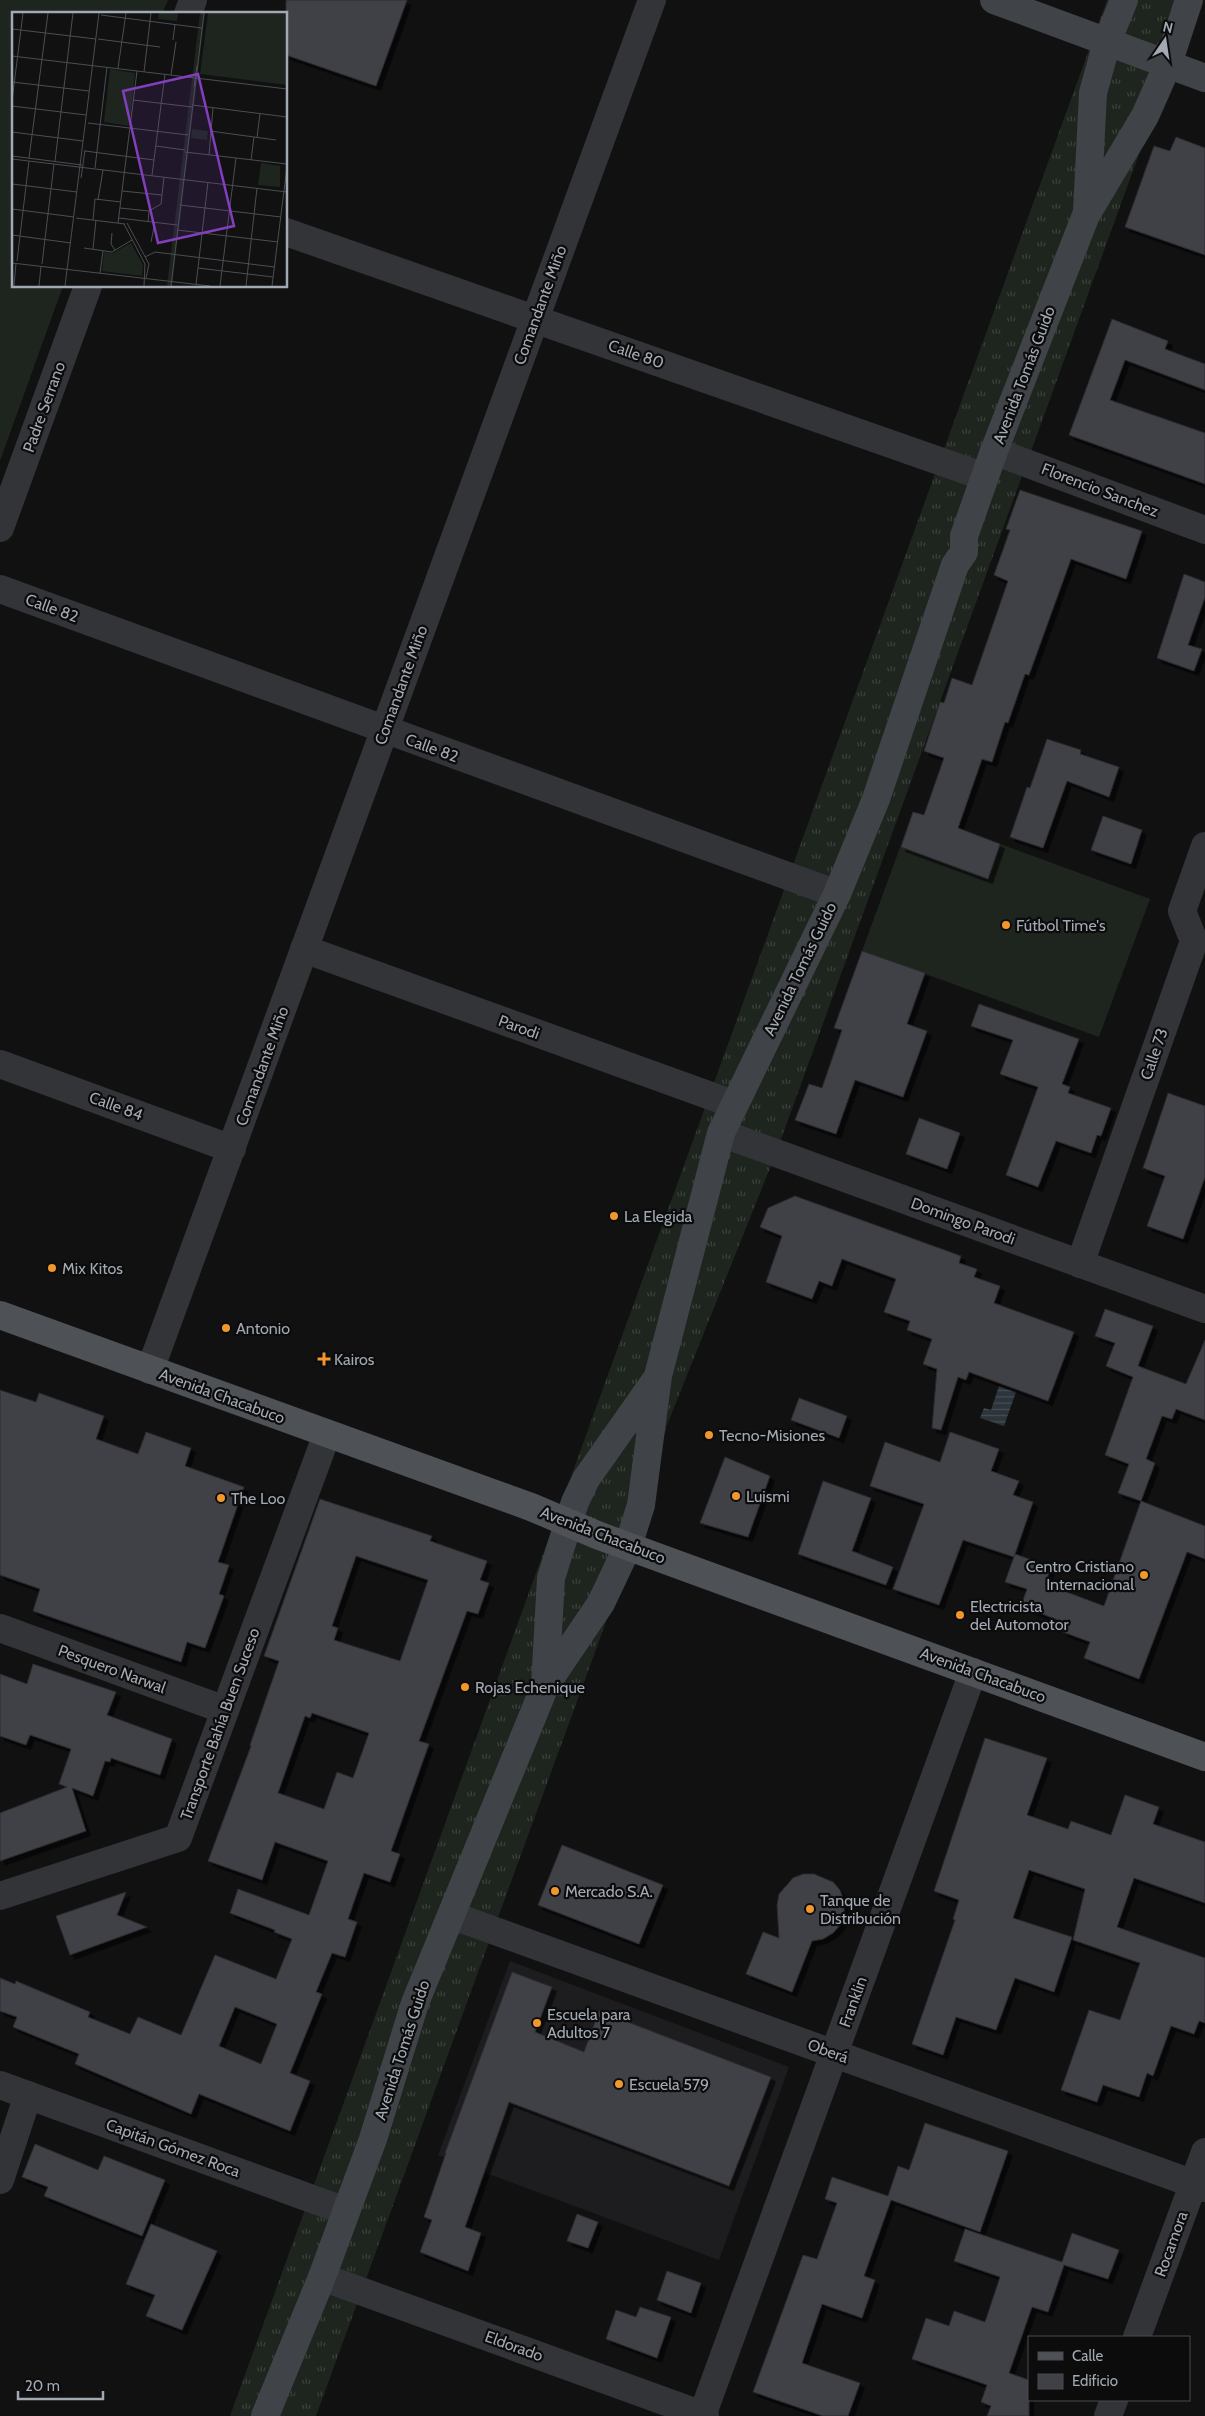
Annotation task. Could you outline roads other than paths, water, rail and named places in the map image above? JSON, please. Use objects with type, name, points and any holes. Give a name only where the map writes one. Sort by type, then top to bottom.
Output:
[{"type":"main road","points":[[994,0],[1205,78]]},
{"type":"main road","name":"Avenida Tomás Guido","points":[[1086,215],[1093,93],[1107,42],[1124,0]]},
{"type":"main road","name":"Avenida Tomás Guido","points":[[265,2416],[322,2277],[346,2211],[372,2139],[415,2003],[544,1686],[601,1603],[628,1546],[641,1505],[658,1376],[721,1133],[733,1104],[837,894],[876,799],[955,565],[964,552],[964,536],[994,451],[1086,215],[1145,116],[1168,64],[1189,0]]},
{"type":"main road","name":"Avenida Chacabuco","points":[[0,1315],[1205,1756]]},
{"type":"main road","name":"Avenida Tomás Guido","points":[[544,1686],[551,1578],[568,1522],[586,1478],[658,1376]]},
{"type":"street","points":[[189,12],[193,0]]},
{"type":"street","name":"Comandante Miño","points":[[150,1370],[652,0]]},
{"type":"street","name":"Calle 80","points":[[288,233],[985,477]]},
{"type":"street","name":"Padre Serrano","points":[[0,528],[87,288]]},
{"type":"street","name":"Florencio Sanchez","points":[[994,451],[1205,530]]},
{"type":"street","name":"Calle 82","points":[[0,589],[837,894]]},
{"type":"street","name":"Calle 73","points":[[1080,1264],[1194,941],[1193,916],[1205,846]]},
{"type":"street","name":"Parodi","points":[[304,949],[733,1104]]},
{"type":"street","name":"Calle 84","points":[[0,1064],[232,1148]]},
{"type":"street","name":"Domingo Parodi","points":[[721,1133],[1205,1309]]},
{"type":"street","name":"Transporte Bahía Buen Suceso","points":[[0,1896],[178,1838],[327,1434]]},
{"type":"street","name":"Pesquero Narwal","points":[[0,1628],[225,1710]]},
{"type":"street","name":"Franklin","points":[[703,2416],[974,1672]]},
{"type":"street","name":"Oberá","points":[[451,1914],[1199,2186]]},
{"type":"street","name":"Capitán Gómez Roca","points":[[0,2085],[346,2211]]},
{"type":"street","points":[[0,2180],[28,2095]]},
{"type":"street","name":"Rocamora","points":[[1137,2336],[1199,2186],[1205,2152]]},
{"type":"street","name":"Eldorado","points":[[322,2277],[703,2416]]},
{"type":"street","points":[[1108,2416],[1114,2401]]},
{"type":"place","name":"Fútbol Time's","points":[[1006,925]]},
{"type":"place","name":"La Elegida","points":[[614,1216]]},
{"type":"place","name":"Mix Kitos","points":[[52,1268]]},
{"type":"place","name":"Antonio","points":[[226,1328]]},
{"type":"place","name":"Kairos","points":[[324,1359]]},
{"type":"place","name":"Tecno-Misiones","points":[[709,1435]]},
{"type":"place","name":"Luismi","points":[[736,1496]]},
{"type":"place","name":"The Loo","points":[[221,1498]]},
{"type":"place","name":"Centro Cristiano Internacional","points":[[1144,1575]]},
{"type":"place","name":"Electricista del Automotor","points":[[960,1615]]},
{"type":"place","name":"Rojas Echenique","points":[[465,1687]]},
{"type":"place","name":"Mercado S.A.","points":[[555,1891]]},
{"type":"place","name":"Tanque de Distribución","points":[[810,1909]]},
{"type":"place","name":"Escuela para Adultos 7","points":[[537,2023]]},
{"type":"place","name":"Escuela 579","points":[[619,2084]]}]
